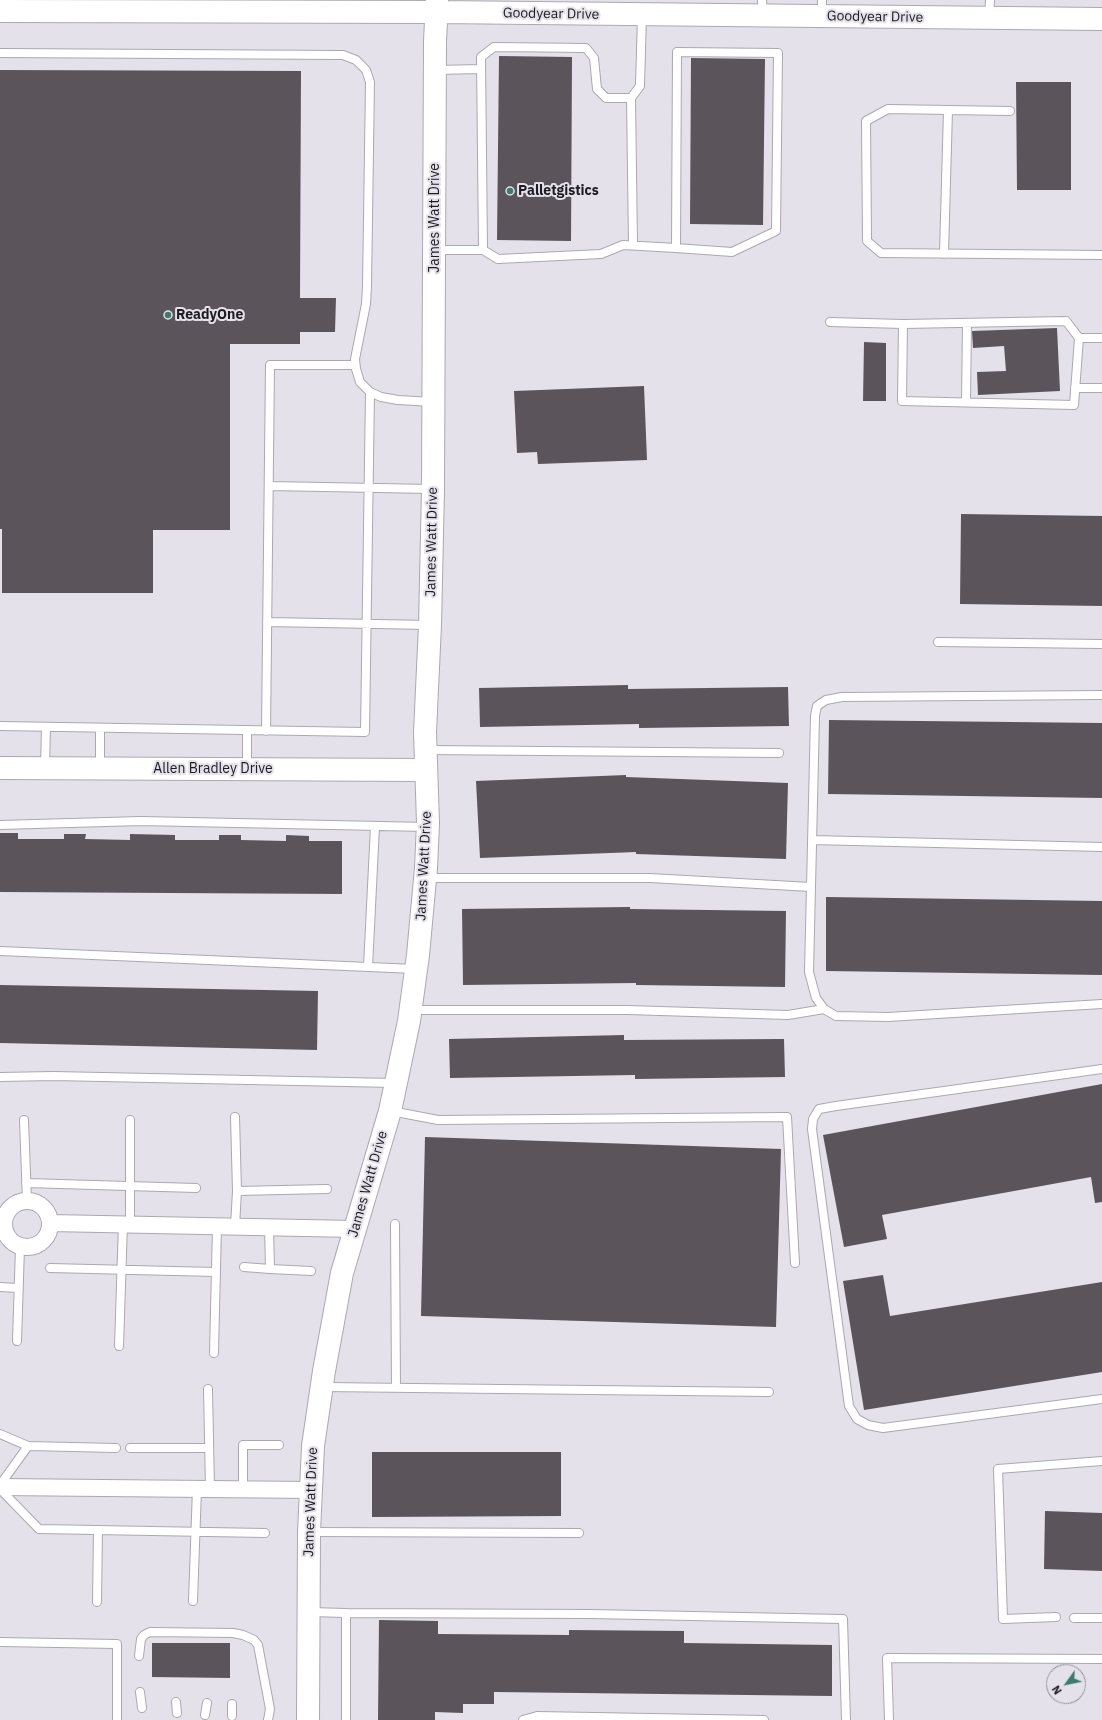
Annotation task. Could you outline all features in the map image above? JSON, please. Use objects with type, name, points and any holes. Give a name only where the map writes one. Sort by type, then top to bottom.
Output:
[{"type":"street","name":"Goodyear Drive","points":[[0,11],[24,5],[437,6],[594,10],[642,14],[762,8],[990,9],[1102,19]]},
{"type":"street","name":"James Watt Drive","points":[[308,1720],[310,1612],[309,1532],[313,1446],[342,1273],[390,1111],[410,1010],[416,969],[425,878],[428,827],[425,760],[433,489],[435,42],[437,6]]},
{"type":"street","name":"Allen Bradley Drive","points":[[0,768],[247,769],[425,760]]},
{"type":"street","points":[[27,1201],[37,1203],[43,1208],[48,1215],[50,1222],[49,1230],[41,1243],[27,1248],[20,1247],[8,1238],[4,1231],[3,1224],[4,1216],[8,1209],[14,1204],[27,1201]]},
{"type":"street","points":[[50,1222],[355,1229]]},
{"type":"street","points":[[0,1487],[310,1490]]},
{"type":"lane","points":[[633,245],[631,98],[640,86],[642,14]]},
{"type":"lane","points":[[483,250],[481,57],[494,47],[586,48],[594,58],[597,89],[606,98],[631,98]]},
{"type":"lane","points":[[435,250],[483,250],[498,259],[601,254],[623,245],[732,252],[776,231],[778,53],[676,52],[676,248]]},
{"type":"lane","points":[[0,53],[343,56],[356,60],[366,70],[370,82],[367,286],[366,304],[355,365],[360,382],[370,392],[381,397],[398,400],[434,402]]},
{"type":"lane","points":[[435,70],[481,69]]},
{"type":"lane","points":[[1010,111],[888,109],[866,121],[867,241],[881,253],[1102,255]]},
{"type":"lane","points":[[944,254],[948,110]]},
{"type":"lane","points":[[830,322],[903,324],[1066,321],[1080,338],[1074,405],[902,402],[903,324]]},
{"type":"lane","points":[[966,323],[966,402]]},
{"type":"lane","points":[[1080,338],[1102,338]]},
{"type":"lane","points":[[266,731],[270,365],[355,365]]},
{"type":"lane","points":[[1075,388],[1102,388]]},
{"type":"lane","points":[[0,726],[365,732],[370,392]]},
{"type":"lane","points":[[269,486],[433,489]]},
{"type":"lane","points":[[267,622],[430,625]]},
{"type":"lane","points":[[938,642],[1102,644]]},
{"type":"lane","points":[[1102,695],[842,697],[826,700],[818,706],[815,716],[809,972],[816,998],[824,1009],[836,1016],[888,1017],[1102,1004]]},
{"type":"lane","points":[[45,768],[46,727]]},
{"type":"lane","points":[[100,728],[100,769]]},
{"type":"lane","points":[[247,730],[247,769]]},
{"type":"lane","points":[[425,760],[779,753]]},
{"type":"lane","points":[[0,825],[141,821],[428,827]]},
{"type":"lane","points":[[368,967],[376,826]]},
{"type":"lane","points":[[812,840],[1102,847]]},
{"type":"lane","points":[[425,878],[650,878],[811,887]]},
{"type":"lane","points":[[0,951],[416,969]]},
{"type":"lane","points":[[410,1010],[628,1010],[788,1015],[824,1009]]},
{"type":"lane","points":[[1102,1069],[836,1106],[819,1110],[814,1119],[812,1129],[849,1406],[857,1419],[868,1425],[883,1428],[1102,1398]]},
{"type":"lane","points":[[0,1077],[53,1076],[395,1083]]},
{"type":"lane","points":[[390,1111],[438,1120],[787,1117],[795,1264]]},
{"type":"lane","points":[[235,1117],[237,1192],[235,1226]]},
{"type":"lane","points":[[24,1120],[27,1201]]},
{"type":"lane","points":[[119,1346],[121,1269],[130,1185],[130,1120]]},
{"type":"lane","points":[[26,1183],[196,1188]]},
{"type":"lane","points":[[237,1192],[327,1189]]},
{"type":"lane","points":[[395,1224],[396,1388]]},
{"type":"lane","points":[[214,1353],[217,1226]]},
{"type":"lane","points":[[269,1227],[270,1268]]},
{"type":"lane","points":[[17,1341],[20,1247]]},
{"type":"lane","points":[[244,1267],[311,1271]]},
{"type":"lane","points":[[50,1268],[215,1272]]},
{"type":"lane","points":[[0,1287],[18,1288]]},
{"type":"lane","points":[[322,1387],[769,1392]]},
{"type":"lane","points":[[193,1602],[197,1532],[209,1448],[208,1389]]},
{"type":"lane","points":[[0,1434],[28,1446],[116,1448]]},
{"type":"lane","points":[[243,1489],[243,1445],[279,1445]]},
{"type":"lane","points":[[28,1446],[0,1487],[39,1530],[265,1533]]},
{"type":"lane","points":[[130,1448],[209,1448]]},
{"type":"lane","points":[[1056,1617],[1003,1619],[998,1469],[1102,1461]]},
{"type":"lane","points":[[97,1602],[98,1530]]},
{"type":"lane","points":[[309,1532],[579,1533]]},
{"type":"lane","points":[[310,1612],[591,1614],[843,1619],[846,1720]]},
{"type":"lane","points":[[346,1613],[346,1720]]},
{"type":"lane","points":[[1074,1618],[1102,1618]]},
{"type":"lane","points":[[139,1656],[141,1639],[144,1635],[150,1632],[233,1633],[243,1635],[254,1640],[258,1645],[270,1709],[268,1720]]},
{"type":"lane","points":[[0,1642],[118,1644],[118,1720]]},
{"type":"lane","points":[[889,1720],[887,1658],[1102,1659]]},
{"type":"lane","points":[[140,1692],[142,1708]]},
{"type":"lane","points":[[176,1702],[177,1714]]},
{"type":"lane","points":[[205,1715],[207,1703]]},
{"type":"lane","points":[[232,1704],[232,1716]]},
{"type":"lane","points":[[523,1720],[537,1716],[764,1720]]},
{"type":"building","points":[[499,56],[572,57],[571,241],[497,240]]},
{"type":"building","points":[[691,58],[765,59],[763,225],[690,224]]},
{"type":"building","name":"ReadyOne","points":[[0,70],[301,71],[300,298],[336,298],[335,332],[300,332],[300,344],[230,344],[230,530],[153,530],[153,593],[2,593],[2,529],[0,529]]},
{"type":"building","points":[[1016,82],[1071,82],[1071,190],[1017,190]]},
{"type":"building","points":[[1057,328],[1060,391],[978,395],[977,372],[1006,371],[1004,346],[973,348],[972,331]]},
{"type":"building","points":[[864,342],[886,343],[886,401],[863,401]]},
{"type":"building","points":[[644,386],[647,460],[538,464],[537,452],[517,453],[514,391]]},
{"type":"building","points":[[961,514],[1102,516],[1102,606],[960,604]]},
{"type":"building","points":[[628,685],[628,689],[788,687],[789,726],[639,728],[639,724],[480,727],[479,688]]},
{"type":"building","points":[[829,720],[1102,723],[1102,798],[828,794]]},
{"type":"building","points":[[626,775],[626,777],[788,783],[786,859],[636,854],[636,852],[480,858],[476,781]]},
{"type":"building","points":[[0,833],[18,833],[18,839],[64,839],[64,834],[86,834],[85,839],[130,840],[130,834],[175,835],[175,840],[219,840],[219,835],[241,835],[241,840],[286,841],[286,835],[309,836],[309,841],[342,841],[342,894],[0,892]]},
{"type":"building","points":[[826,897],[1102,901],[1102,975],[826,971]]},
{"type":"building","points":[[630,907],[630,909],[786,911],[785,987],[636,985],[636,983],[463,985],[462,909]]},
{"type":"building","points":[[0,985],[318,991],[317,1050],[0,1043]]},
{"type":"building","points":[[624,1035],[624,1040],[784,1039],[785,1077],[635,1079],[635,1075],[450,1078],[449,1039]]},
{"type":"building","points":[[1102,1084],[1102,1202],[1095,1203],[1091,1177],[882,1215],[887,1239],[844,1247],[823,1135]]},
{"type":"building","points":[[425,1137],[781,1149],[776,1327],[421,1316]]},
{"type":"building","points":[[883,1275],[890,1316],[1102,1282],[1102,1372],[864,1410],[843,1281]]},
{"type":"building","points":[[372,1452],[561,1452],[561,1516],[372,1517]]},
{"type":"building","points":[[1045,1511],[1102,1513],[1102,1571],[1044,1569]]},
{"type":"building","points":[[379,1620],[438,1621],[438,1634],[569,1635],[569,1630],[684,1631],[684,1643],[832,1645],[832,1696],[494,1692],[494,1704],[463,1704],[463,1713],[435,1712],[435,1720],[378,1720]]},
{"type":"building","points":[[152,1643],[230,1643],[230,1678],[152,1677]]},
{"type":"place","name":"Palletgistics","points":[[510,191]]},
{"type":"place","name":"ReadyOne","points":[[168,315]]}]
